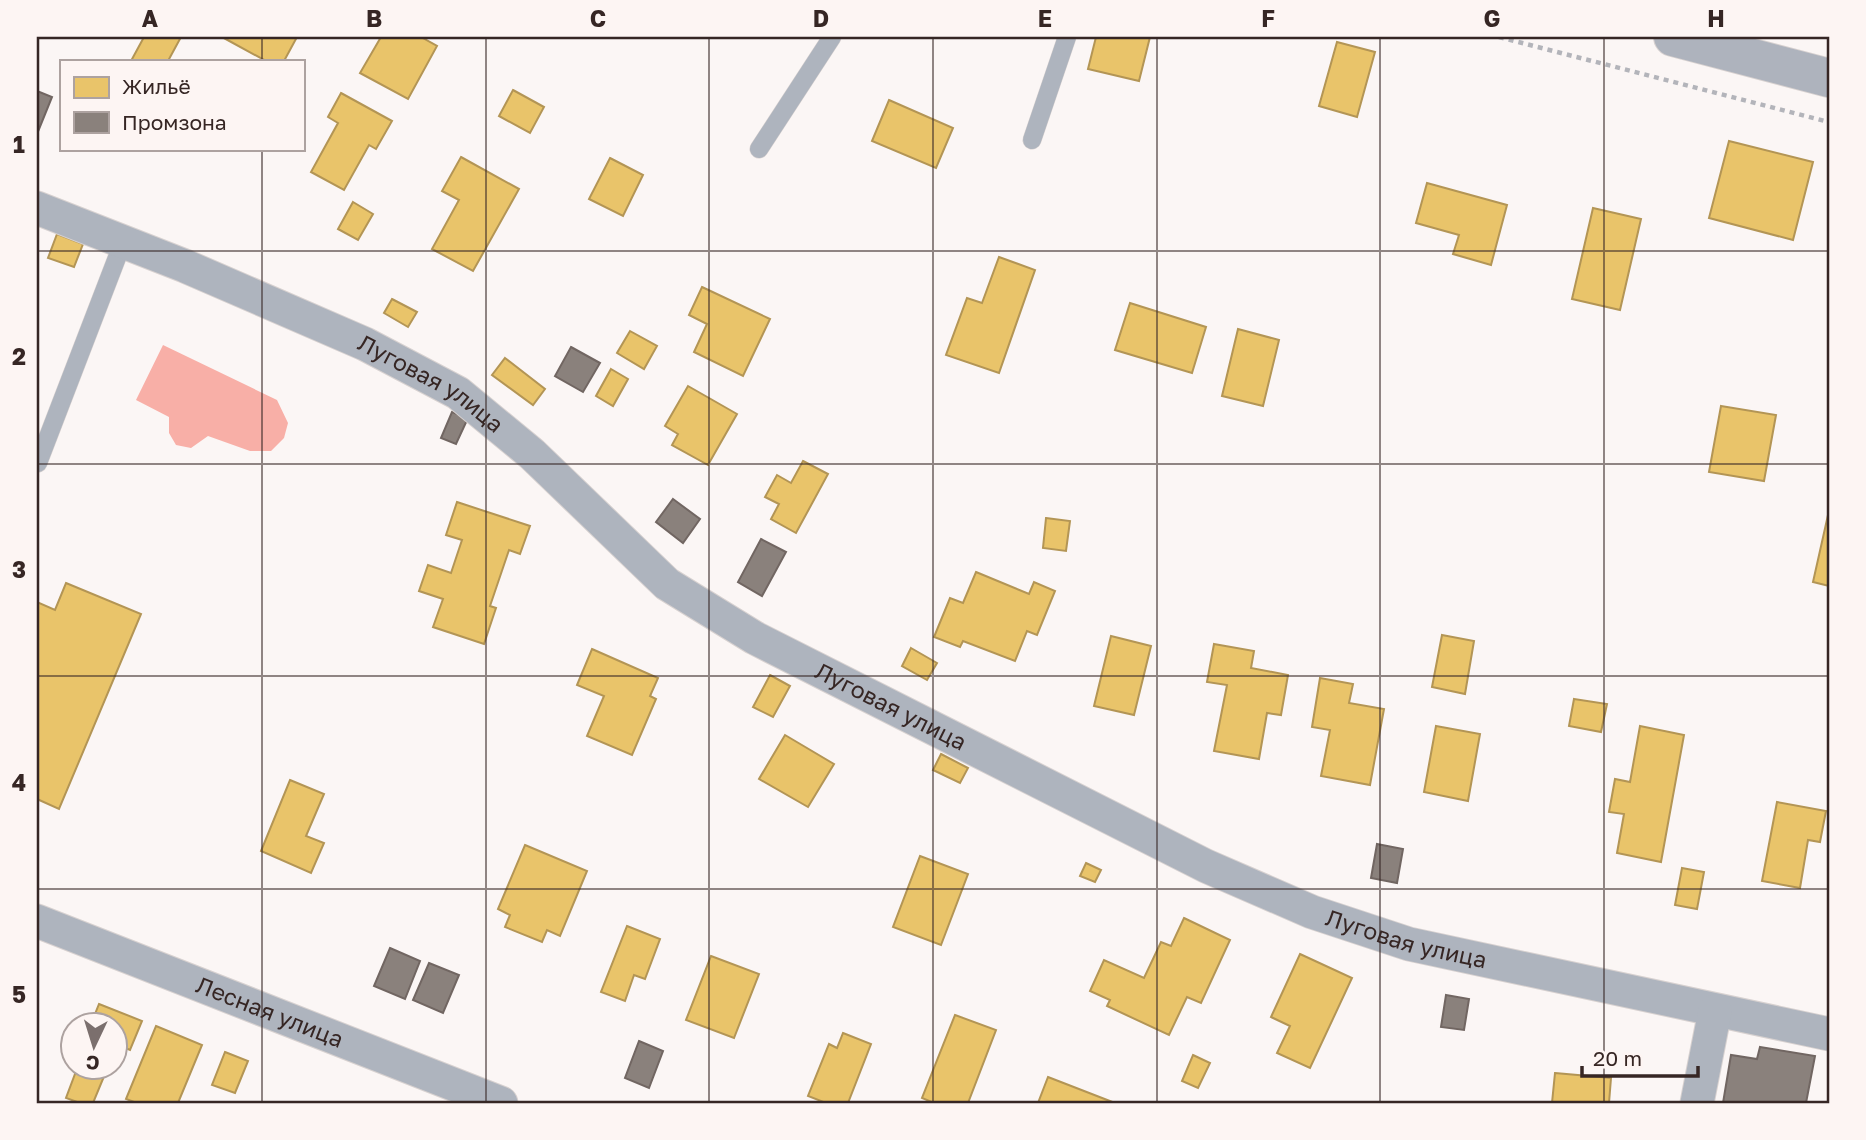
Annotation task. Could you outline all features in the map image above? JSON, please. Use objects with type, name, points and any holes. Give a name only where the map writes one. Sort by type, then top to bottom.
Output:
[{"type":"main road","points":[[1673,37],[1829,78]]},
{"type":"street","name":"Луговая улица","points":[[37,208],[365,344],[458,393],[532,454],[667,584],[755,638],[1206,866],[1312,912],[1409,944],[1829,1034]]},
{"type":"street","name":"Лесная улица","points":[[37,922],[501,1103]]},
{"type":"street","points":[[1697,1103],[1715,1011]]},
{"type":"lane","points":[[759,149],[832,37]]},
{"type":"lane","points":[[1032,140],[1067,37]]},
{"type":"lane","points":[[38,463],[123,242]]},
{"type":"path","points":[[1499,37],[1829,122]]},
{"type":"shaded area","points":[[163,345],[277,400],[288,423],[284,438],[271,451],[250,451],[208,436],[191,448],[176,445],[169,433],[169,417],[136,400]]},
{"type":"building: Жильё","points":[[144,37],[181,37],[169,60],[132,60]]},
{"type":"building: Жильё","points":[[222,37],[297,37],[285,60],[264,60]]},
{"type":"building: Жильё","points":[[381,37],[421,37],[437,46],[408,99],[360,73]]},
{"type":"building: Жильё","points":[[1096,37],[1150,37],[1139,81],[1088,69]]},
{"type":"building: Жильё","points":[[1337,42],[1375,52],[1357,117],[1319,106]]},
{"type":"building: Жильё","points":[[513,90],[544,107],[530,133],[499,116]]},
{"type":"building: Жильё","points":[[341,93],[392,121],[376,149],[369,145],[344,190],[311,172],[338,123],[328,117]]},
{"type":"building: Жильё","points":[[889,100],[953,128],[936,168],[872,141]]},
{"type":"building: Жильё","points":[[1729,141],[1813,162],[1793,240],[1709,218]]},
{"type":"building: Жильё","points":[[461,157],[519,189],[473,271],[432,249],[459,200],[442,191]]},
{"type":"building: Жильё","points":[[610,158],[643,175],[623,216],[589,199]]},
{"type":"building: Жильё","points":[[1427,183],[1507,205],[1491,265],[1453,254],[1459,235],[1416,223]]},
{"type":"building: Жильё","points":[[353,202],[373,214],[358,240],[338,229]]},
{"type":"building: Жильё","points":[[1593,208],[1641,219],[1620,310],[1572,299]]},
{"type":"building: Жильё","points":[[57,234],[83,244],[74,267],[48,258]]},
{"type":"building: Жильё","points":[[999,257],[1035,270],[999,373],[946,355],[967,298],[982,303]]},
{"type":"building: Жильё","points":[[702,287],[770,319],[743,376],[694,352],[707,324],[689,315]]},
{"type":"building: Жильё","points":[[392,299],[417,312],[408,327],[384,313]]},
{"type":"building: Жильё","points":[[1130,303],[1206,327],[1192,373],[1115,350]]},
{"type":"building: Жильё","points":[[1238,329],[1279,340],[1263,406],[1222,396]]},
{"type":"building: Жильё","points":[[630,331],[657,346],[644,369],[617,353]]},
{"type":"building: Жильё","points":[[505,358],[545,389],[533,405],[492,375]]},
{"type":"building: Жильё","points":[[611,369],[628,379],[613,406],[596,396]]},
{"type":"building: Жильё","points":[[688,386],[737,414],[708,465],[672,445],[678,434],[665,426]]},
{"type":"building: Жильё","points":[[1721,406],[1776,415],[1764,481],[1709,472]]},
{"type":"building: Жильё","points":[[803,461],[828,474],[796,533],[771,519],[779,504],[765,497],[777,475],[791,483]]},
{"type":"building: Жильё","points":[[457,502],[530,526],[520,554],[509,550],[490,606],[496,608],[484,644],[433,627],[443,599],[419,591],[428,565],[451,573],[462,540],[446,535]]},
{"type":"building: Жильё","points":[[1829,515],[1829,586],[1813,582]]},
{"type":"building: Жильё","points":[[1046,518],[1070,521],[1066,551],[1043,548]]},
{"type":"building: Жильё","points":[[976,572],[1029,594],[1034,582],[1055,591],[1037,635],[1027,631],[1015,661],[963,641],[960,647],[934,637],[950,598],[963,603]]},
{"type":"building: Жильё","points":[[66,583],[141,614],[59,809],[37,799],[37,602],[55,610]]},
{"type":"building: Жильё","points":[[1442,635],[1474,641],[1465,694],[1432,687]]},
{"type":"building: Жильё","points":[[1111,636],[1151,646],[1134,715],[1094,706]]},
{"type":"building: Жильё","points":[[1214,644],[1254,651],[1251,668],[1288,675],[1281,715],[1267,713],[1259,759],[1214,751],[1227,685],[1207,682]]},
{"type":"building: Жильё","points":[[911,648],[937,663],[927,680],[902,666]]},
{"type":"building: Жильё","points":[[592,649],[658,678],[650,696],[656,699],[632,755],[587,736],[604,696],[577,685]]},
{"type":"building: Жильё","points":[[770,675],[790,686],[773,717],[753,707]]},
{"type":"building: Жильё","points":[[1320,678],[1353,684],[1349,703],[1384,709],[1370,785],[1321,776],[1330,730],[1312,727]]},
{"type":"building: Жильё","points":[[1574,699],[1607,704],[1601,732],[1569,726]]},
{"type":"building: Жильё","points":[[1436,726],[1480,734],[1468,801],[1424,792]]},
{"type":"building: Жильё","points":[[1640,726],[1684,735],[1661,862],[1617,853],[1624,814],[1609,812],[1615,779],[1630,782]]},
{"type":"building: Жильё","points":[[785,735],[834,764],[808,807],[759,779]]},
{"type":"building: Жильё","points":[[941,754],[968,768],[960,783],[933,770]]},
{"type":"building: Жильё","points":[[290,780],[324,794],[306,836],[324,843],[311,873],[261,851]]},
{"type":"building: Жильё","points":[[1777,802],[1826,811],[1820,842],[1808,840],[1800,888],[1762,881]]},
{"type":"building: Жильё","points":[[525,845],[587,871],[560,936],[547,930],[542,942],[505,927],[510,915],[498,909]]},
{"type":"building: Жильё","points":[[920,856],[968,874],[941,945],[893,927]]},
{"type":"building: Жильё","points":[[1086,863],[1101,870],[1095,882],[1080,876]]},
{"type":"building: Жильё","points":[[1682,868],[1704,872],[1697,909],[1675,905]]},
{"type":"building: Жильё","points":[[1184,918],[1230,940],[1201,1003],[1187,997],[1169,1035],[1107,1006],[1110,1000],[1090,991],[1104,960],[1144,978],[1161,942],[1171,946]]},
{"type":"building: Жильё","points":[[627,926],[660,939],[645,979],[634,975],[625,1001],[601,992]]},
{"type":"building: Жильё","points":[[1300,954],[1352,978],[1310,1068],[1277,1053],[1290,1026],[1271,1017]]},
{"type":"building: Жильё","points":[[711,956],[759,974],[734,1038],[686,1020]]},
{"type":"building: Жильё","points":[[99,1004],[114,1010],[97,1010]]},
{"type":"building: Жильё","points":[[955,1015],[996,1030],[968,1103],[934,1103],[922,1098]]},
{"type":"building: Жильё","points":[[130,1016],[142,1021],[130,1050]]},
{"type":"building: Жильё","points":[[156,1026],[202,1045],[178,1103],[137,1103],[126,1099]]},
{"type":"building: Жильё","points":[[843,1033],[871,1044],[848,1103],[826,1103],[808,1096],[829,1044],[837,1048]]},
{"type":"building: Жильё","points":[[225,1052],[248,1061],[235,1093],[212,1085]]},
{"type":"building: Жильё","points":[[1193,1055],[1210,1063],[1198,1088],[1182,1081]]},
{"type":"building: Жильё","points":[[1555,1073],[1611,1078],[1609,1103],[1552,1103]]},
{"type":"building: Жильё","points":[[1048,1077],[1115,1103],[1038,1103]]},
{"type":"building: Жильё","points":[[73,1080],[103,1080],[93,1103],[80,1103],[66,1098]]},
{"type":"building: Промзона","points":[[37,91],[52,97],[37,134]]},
{"type":"building: Промзона","points":[[571,347],[600,363],[583,392],[555,376]]},
{"type":"building: Промзона","points":[[452,412],[468,418],[456,444],[441,438]]},
{"type":"building: Промзона","points":[[673,499],[700,519],[683,543],[656,522]]},
{"type":"building: Промзона","points":[[761,539],[786,552],[762,596],[738,582]]},
{"type":"building: Промзона","points":[[1377,844],[1403,849],[1397,883],[1371,878]]},
{"type":"building: Промзона","points":[[390,948],[420,961],[405,999],[374,986]]},
{"type":"building: Промзона","points":[[429,963],[459,975],[443,1013],[413,1000]]},
{"type":"building: Промзона","points":[[1446,995],[1469,999],[1464,1030],[1441,1027]]},
{"type":"building: Промзона","points":[[639,1041],[663,1051],[649,1088],[625,1078]]},
{"type":"building: Промзона","points":[[1760,1047],[1815,1056],[1806,1103],[1723,1103],[1731,1055],[1757,1059]]}]
